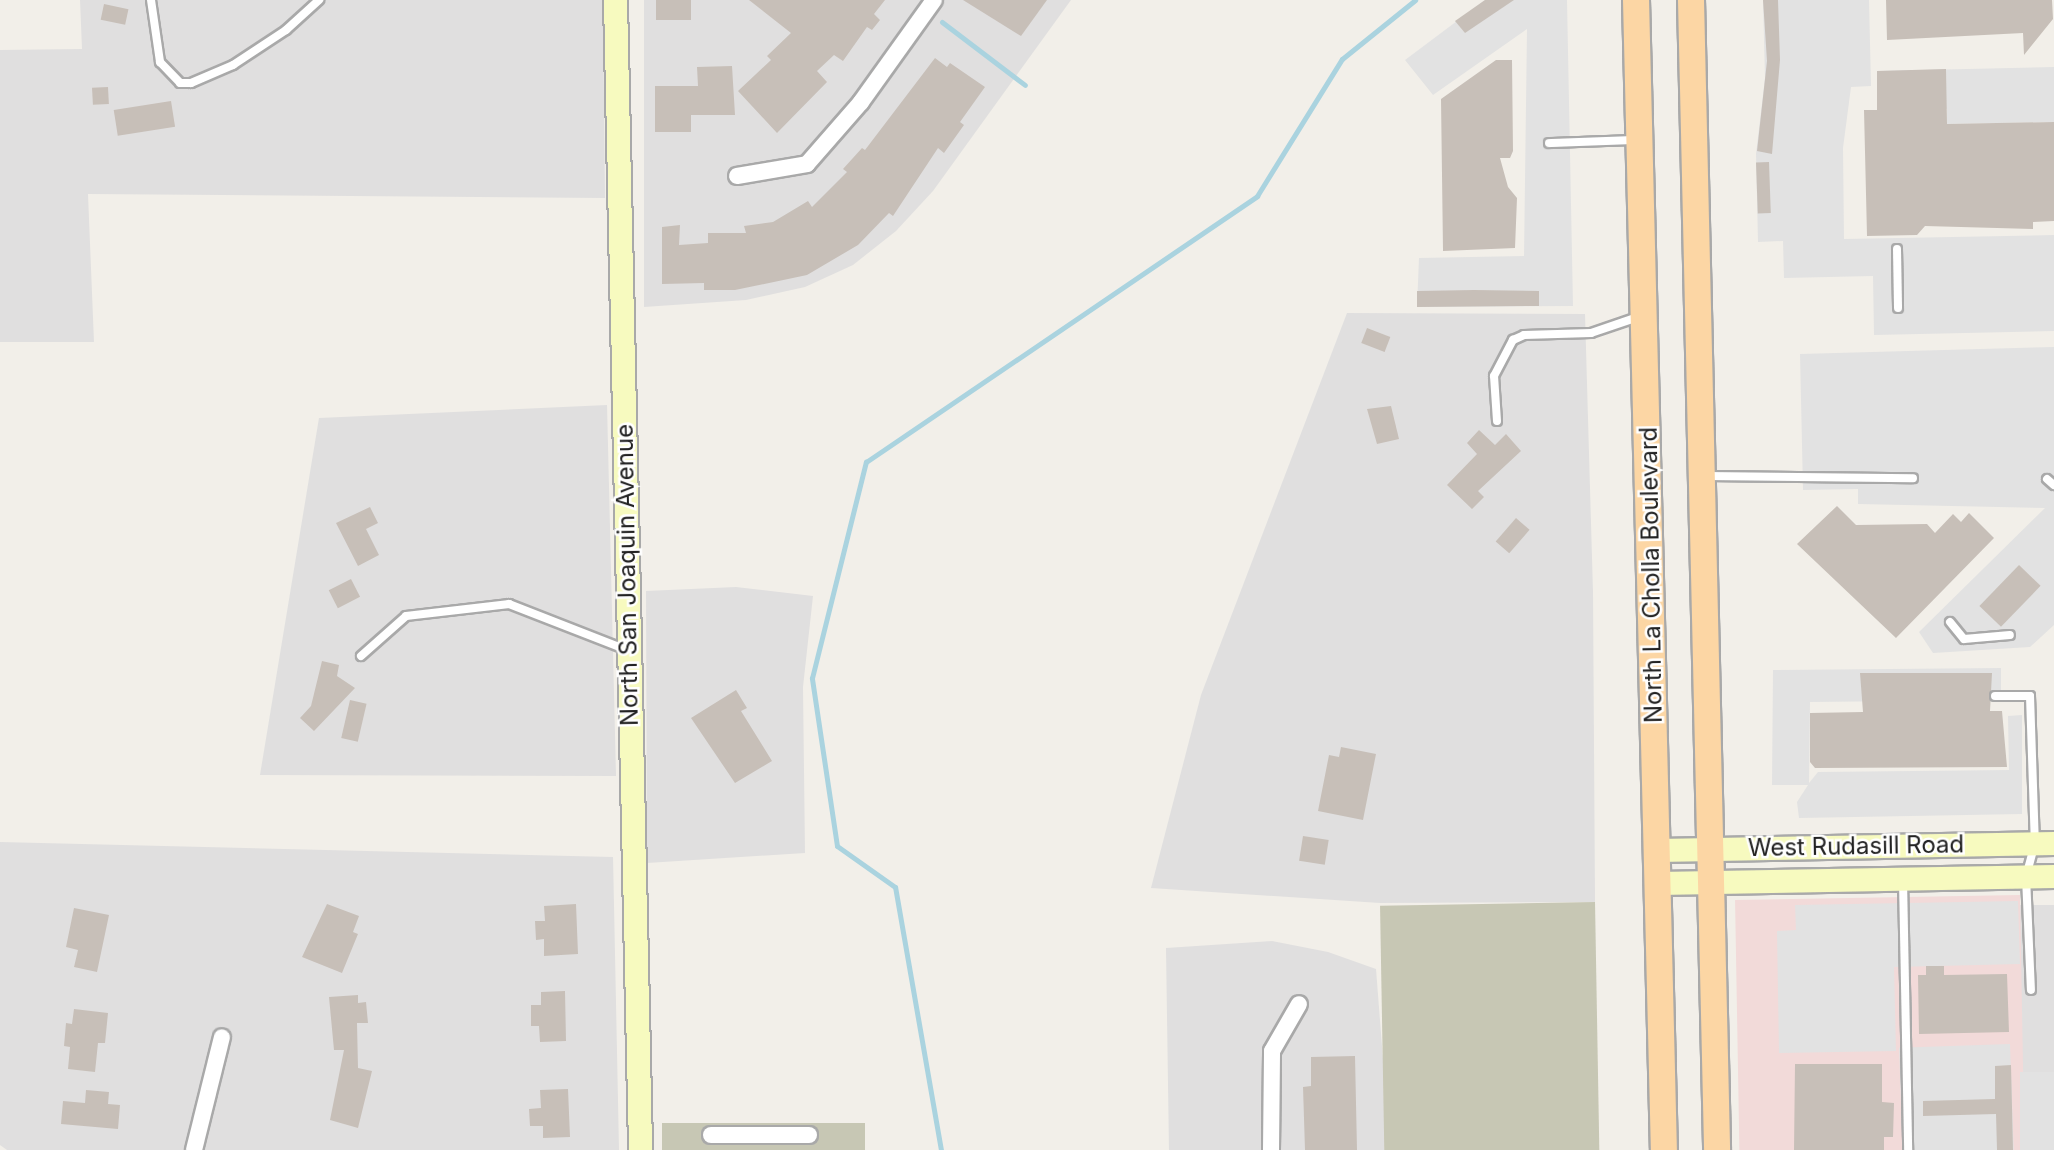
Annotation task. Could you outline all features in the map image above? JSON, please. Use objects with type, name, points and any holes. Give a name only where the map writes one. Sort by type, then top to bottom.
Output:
[{"type":"main road","name":"North La Cholla Boulevard","points":[[1636,0],[1664,1150]]},
{"type":"main road","points":[[1691,0],[1717,1150]]},
{"type":"street","name":"North San Joaquin Avenue","points":[[615,0],[640,1150]]},
{"type":"street","points":[[737,176],[807,164],[861,102],[929,2]]},
{"type":"street","name":"West Rudasill Road","points":[[1657,850],[2044,843]]},
{"type":"street","name":"West Rudasill Road","points":[[1658,883],[2054,876]]},
{"type":"street","points":[[1272,1150],[1272,1051],[1299,1004]]},
{"type":"street","points":[[194,1150],[222,1037]]},
{"type":"street","points":[[711,1135],[760,1143],[809,1135]]},
{"type":"lane","points":[[151,0],[160,62],[180,83],[191,83],[233,65],[286,30],[319,0]]},
{"type":"lane","points":[[1549,143],[1639,140]]},
{"type":"lane","points":[[1897,249],[1898,308]]},
{"type":"lane","points":[[1497,421],[1494,376],[1513,340],[1524,335],[1591,333],[1644,314]]},
{"type":"lane","points":[[1703,476],[1913,478]]},
{"type":"lane","points":[[361,656],[406,616],[509,604],[629,651]]},
{"type":"lane","points":[[1950,622],[1964,639],[2010,635]]},
{"type":"lane","points":[[1995,696],[2030,696],[2044,843],[2026,877],[2031,990]]},
{"type":"lane","points":[[1903,877],[1908,1150]]},
{"type":"shaded area","points":[[80,0],[603,0],[605,198],[88,194],[94,342],[0,342],[0,50],[82,49]]},
{"type":"shaded area","points":[[644,0],[1071,0],[933,191],[896,231],[853,265],[805,287],[746,300],[644,307]]},
{"type":"shaded area","points":[[1485,0],[1567,0],[1573,306],[1417,307],[1419,258],[1524,256],[1527,29],[1433,95],[1405,60]]},
{"type":"shaded area","points":[[1763,0],[1869,0],[1871,86],[1851,87],[1843,148],[1844,239],[2054,235],[2054,331],[1874,335],[1873,276],[1784,278],[1783,241],[1758,242],[1756,154],[1765,78]]},
{"type":"shaded area","points":[[2054,67],[2054,122],[1947,124],[1947,109],[1877,110],[1877,71]]},
{"type":"shaded area","points":[[1347,313],[1585,314],[1593,593],[1595,902],[1380,903],[1151,888],[1201,695]]},
{"type":"shaded area","points":[[2054,347],[2054,625],[2030,647],[1933,653],[1919,632],[2045,508],[1858,504],[1858,489],[1803,490],[1800,354]]},
{"type":"shaded area","points":[[607,405],[616,776],[260,775],[319,418]]},
{"type":"shaded area","points":[[736,587],[813,596],[803,687],[805,853],[647,863],[646,591]]},
{"type":"shaded area","points":[[2001,668],[2001,700],[1810,702],[1809,783],[1818,772],[2009,770],[2008,716],[2022,715],[2022,814],[1799,818],[1797,802],[1808,785],[1772,785],[1773,670]]},
{"type":"shaded area","points":[[0,842],[613,857],[619,1150],[7,1150],[0,1145]]},
{"type":"shaded area","points":[[2020,895],[2024,1150],[1739,1150],[1735,900]]},
{"type":"shaded area","points":[[2018,901],[2020,964],[1894,967],[1896,1051],[1779,1053],[1777,931],[1796,930],[1795,905]]},
{"type":"shaded area","points":[[1595,902],[1599,1150],[1384,1150],[1380,906]]},
{"type":"shaded area","points":[[2020,905],[2054,905],[2054,1150],[2020,1150]]},
{"type":"shaded area","points":[[1272,941],[1328,952],[1376,969],[1390,1150],[1169,1150],[1166,948]]},
{"type":"shaded area","points":[[2010,1044],[2014,1150],[1903,1150],[1899,1048]]},
{"type":"shaded area","points":[[2020,1072],[2054,1072],[2054,1150],[2020,1150]]},
{"type":"shaded area","points":[[662,1123],[865,1123],[865,1150],[662,1150]]},
{"type":"building","points":[[656,0],[691,0],[691,20],[656,20]]},
{"type":"building","points":[[749,0],[885,0],[874,14],[880,20],[872,30],[867,27],[843,61],[834,55],[817,71],[827,82],[777,133],[738,91],[771,60],[767,56],[791,33]]},
{"type":"building","points":[[963,0],[1047,0],[1021,36]]},
{"type":"building","points":[[1485,0],[1514,0],[1465,33],[1455,21]]},
{"type":"building","points":[[1763,0],[1778,0],[1780,60],[1772,154],[1757,151],[1767,61]]},
{"type":"building","points":[[1886,0],[2052,0],[2053,19],[2024,55],[2023,33],[1887,40]]},
{"type":"building","points":[[104,4],[128,9],[125,25],[101,20]]},
{"type":"building","points":[[935,58],[947,67],[950,63],[985,87],[960,122],[964,125],[944,153],[938,148],[893,216],[889,213],[858,245],[807,275],[735,290],[704,290],[704,283],[662,284],[662,227],[680,225],[679,245],[708,243],[708,233],[746,233],[744,226],[773,222],[808,201],[812,207],[847,172],[843,169],[862,148],[865,150]]},
{"type":"building","points":[[1496,60],[1512,60],[1513,151],[1510,158],[1500,158],[1508,187],[1517,198],[1515,248],[1443,251],[1441,99]]},
{"type":"building","points":[[732,66],[735,115],[691,115],[691,132],[655,132],[655,86],[698,86],[697,67]]},
{"type":"building","points":[[1946,69],[1947,124],[2054,122],[2054,221],[2033,222],[2033,229],[1925,226],[1917,235],[1867,236],[1864,110],[1877,110],[1877,71]]},
{"type":"building","points":[[108,87],[109,104],[93,105],[92,88]]},
{"type":"building","points":[[171,101],[175,127],[118,136],[114,110]]},
{"type":"building","points":[[1756,162],[1769,162],[1771,213],[1758,213]]},
{"type":"building","points":[[1417,291],[1539,291],[1539,306],[1417,307]]},
{"type":"building","points":[[1367,328],[1390,337],[1385,352],[1361,343]]},
{"type":"building","points":[[1391,406],[1399,439],[1377,444],[1367,409]]},
{"type":"building","points":[[1479,430],[1495,445],[1506,434],[1521,451],[1478,491],[1484,497],[1472,509],[1447,485],[1477,454],[1467,443]]},
{"type":"building","points":[[1837,506],[1856,525],[1927,524],[1935,533],[1953,514],[1961,522],[1969,513],[1994,538],[1896,638],[1797,544]]},
{"type":"building","points":[[370,507],[378,523],[366,529],[379,555],[358,566],[336,523]]},
{"type":"building","points":[[1516,518],[1530,530],[1509,553],[1496,541]]},
{"type":"building","points":[[2019,565],[2041,586],[2001,627],[1979,606]]},
{"type":"building","points":[[351,579],[360,597],[338,608],[329,590]]},
{"type":"building","points":[[322,661],[339,665],[337,676],[355,688],[314,731],[300,718],[311,706]]},
{"type":"building","points":[[1860,673],[1992,673],[1990,711],[2002,711],[2007,767],[1815,768],[1810,762],[1810,713],[1863,712]]},
{"type":"building","points":[[736,690],[747,708],[741,711],[772,761],[735,783],[691,718]]},
{"type":"building","points":[[350,700],[367,704],[358,742],[341,738]]},
{"type":"building","points":[[1341,747],[1376,754],[1363,820],[1318,811],[1329,755],[1339,757]]},
{"type":"building","points":[[1303,836],[1329,840],[1325,865],[1299,861]]},
{"type":"building","points":[[327,904],[359,916],[353,932],[358,934],[342,973],[302,957]]},
{"type":"building","points":[[576,904],[578,954],[544,956],[544,939],[536,940],[535,921],[545,921],[544,906]]},
{"type":"building","points":[[74,908],[109,915],[97,972],[74,967],[78,950],[66,947]]},
{"type":"building","points":[[1926,966],[1944,966],[1944,975],[2007,974],[2009,1032],[1919,1034],[1918,975],[1926,975]]},
{"type":"building","points":[[565,991],[566,1041],[540,1042],[539,1026],[531,1026],[531,1005],[541,1005],[541,992]]},
{"type":"building","points":[[358,995],[358,1003],[366,1002],[368,1023],[357,1023],[358,1068],[372,1071],[358,1128],[330,1120],[344,1050],[334,1050],[329,997]]},
{"type":"building","points":[[74,1009],[108,1013],[105,1043],[98,1043],[95,1072],[68,1069],[70,1047],[64,1046],[66,1023],[72,1024]]},
{"type":"building","points":[[1355,1056],[1357,1150],[1305,1150],[1303,1087],[1311,1086],[1311,1057]]},
{"type":"building","points":[[1795,1064],[1882,1064],[1882,1102],[1894,1103],[1893,1137],[1884,1137],[1884,1150],[1794,1150]]},
{"type":"building","points":[[2011,1065],[2013,1150],[1997,1150],[1996,1114],[1923,1116],[1923,1101],[1995,1099],[1995,1066]]},
{"type":"building","points":[[568,1089],[570,1137],[543,1138],[543,1126],[530,1126],[529,1109],[541,1108],[540,1090]]},
{"type":"building","points":[[86,1090],[109,1092],[108,1104],[120,1105],[118,1129],[61,1124],[63,1101],[85,1103]]},
{"type":"waterway","points":[[941,1150],[895,887],[837,846],[812,678],[866,462],[1257,196],[1342,59],[1415,0]]},
{"type":"waterway","points":[[942,22],[1025,85]]}]
